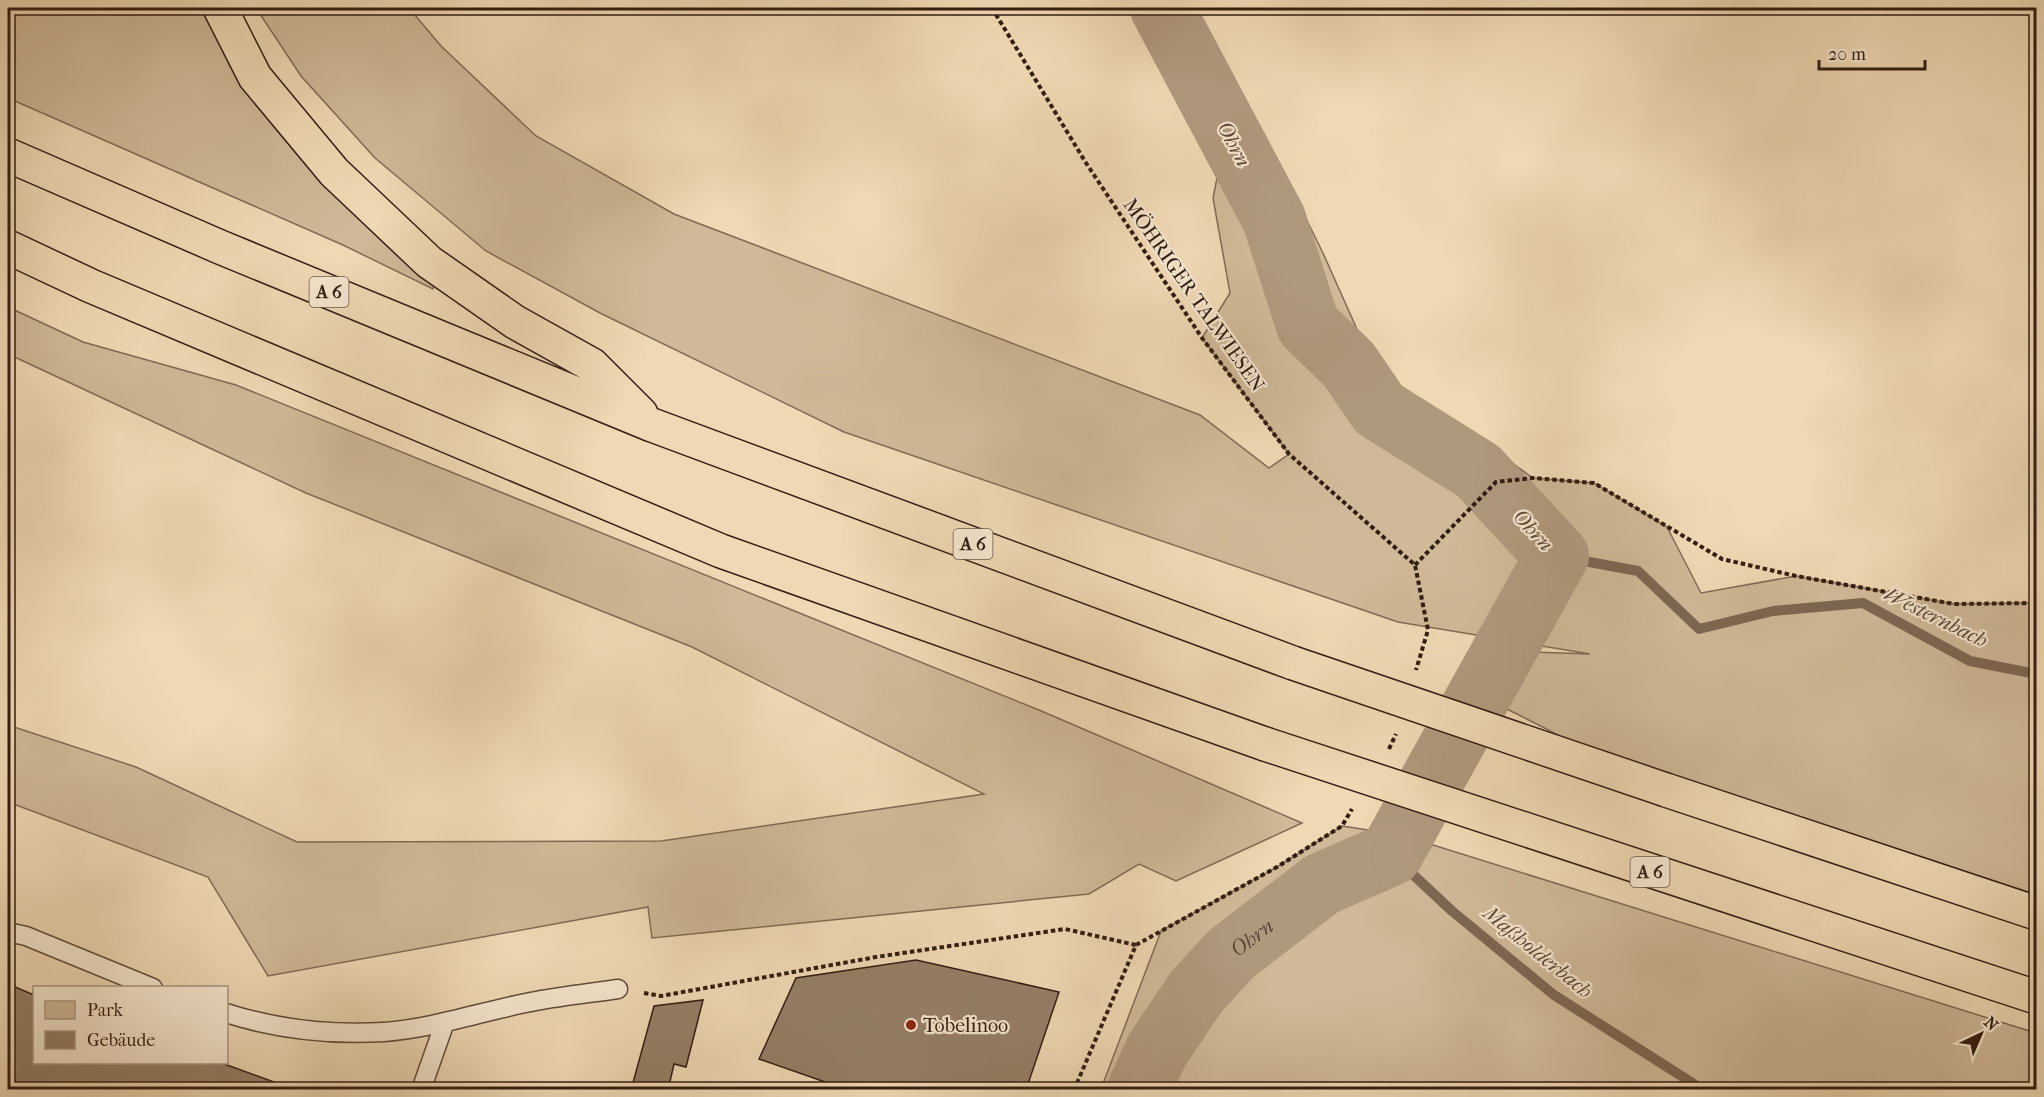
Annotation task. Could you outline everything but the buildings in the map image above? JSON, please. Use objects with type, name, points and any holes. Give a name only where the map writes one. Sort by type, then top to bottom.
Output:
[{"type":"highway","points":[[220,8],[255,77],[333,172],[429,262],[515,322],[592,365],[652,425]]},
{"type":"highway","name":"A 6","points":[[8,155],[220,247],[652,425],[1293,663],[2037,912]]},
{"type":"highway","name":"A 6","points":[[8,247],[91,286],[721,551],[1265,744],[2037,997]]},
{"type":"lane","points":[[8,932],[26,936],[151,986]]},
{"type":"lane","points":[[228,1013],[247,1019],[309,1031],[384,1032],[445,1022],[536,1001],[618,989]]},
{"type":"lane","points":[[421,1089],[445,1022]]},
{"type":"path","name":"MÖHRIGER TALWIESEN","points":[[992,8],[1092,173],[1202,338],[1283,446],[1415,565],[1496,482],[1533,478],[1594,483],[1722,559],[1796,576],[1954,604],[2037,603]]},
{"type":"path","points":[[618,989],[661,996],[876,957],[1065,929],[1136,945],[1074,1089]]},
{"type":"green space","points":[[8,8],[203,8],[215,30],[434,285],[433,289],[343,245],[8,98]]},
{"type":"green space","points":[[256,8],[409,8],[441,46],[536,136],[674,214],[1200,415],[1269,468],[1289,454],[1202,338],[1230,293],[1213,198],[1227,128],[1263,132],[1323,253],[1381,383],[1457,424],[1533,478],[1594,483],[1667,527],[1701,593],[1796,576],[1954,604],[2036,603],[2036,903],[1666,790],[1503,707],[1504,651],[1590,654],[1398,622],[844,432],[600,313],[486,251],[375,158],[301,76]]},
{"type":"green space","points":[[8,307],[83,342],[236,385],[1039,710],[1302,823],[1176,881],[1139,864],[1089,894],[652,938],[648,907],[268,976],[208,877],[8,802],[8,725],[136,767],[297,842],[661,841],[984,794],[692,647],[306,493],[8,354]]},
{"type":"green space","points":[[1342,826],[1401,835],[2036,1033],[2036,1089],[1101,1089],[1161,931],[1277,867]]},
{"type":"waterway","name":"Westernbach","points":[[1139,1090],[1157,1050],[1197,991],[1231,954],[1322,884],[1391,854],[1557,556],[1478,471],[1379,409],[1349,365],[1308,325],[1274,219],[1162,8]]},
{"type":"waterway","name":"Westernbach","points":[[1557,556],[1638,571],[1699,629],[1773,611],[1863,603],[1970,661],[2036,674]]},
{"type":"waterway","name":"Maßholderbach","points":[[1391,854],[1452,911],[1554,995],[1694,1084],[1696,1090]]},
{"type":"place","name":"Tobelinoo","points":[[911,1025]]},
{"type":"water label","name":"Ohrn","points":[[1234,144]]},
{"type":"water label","name":"Ohrn","points":[[1533,530]]},
{"type":"water label","name":"Ohrn","points":[[1252,939]]}]
